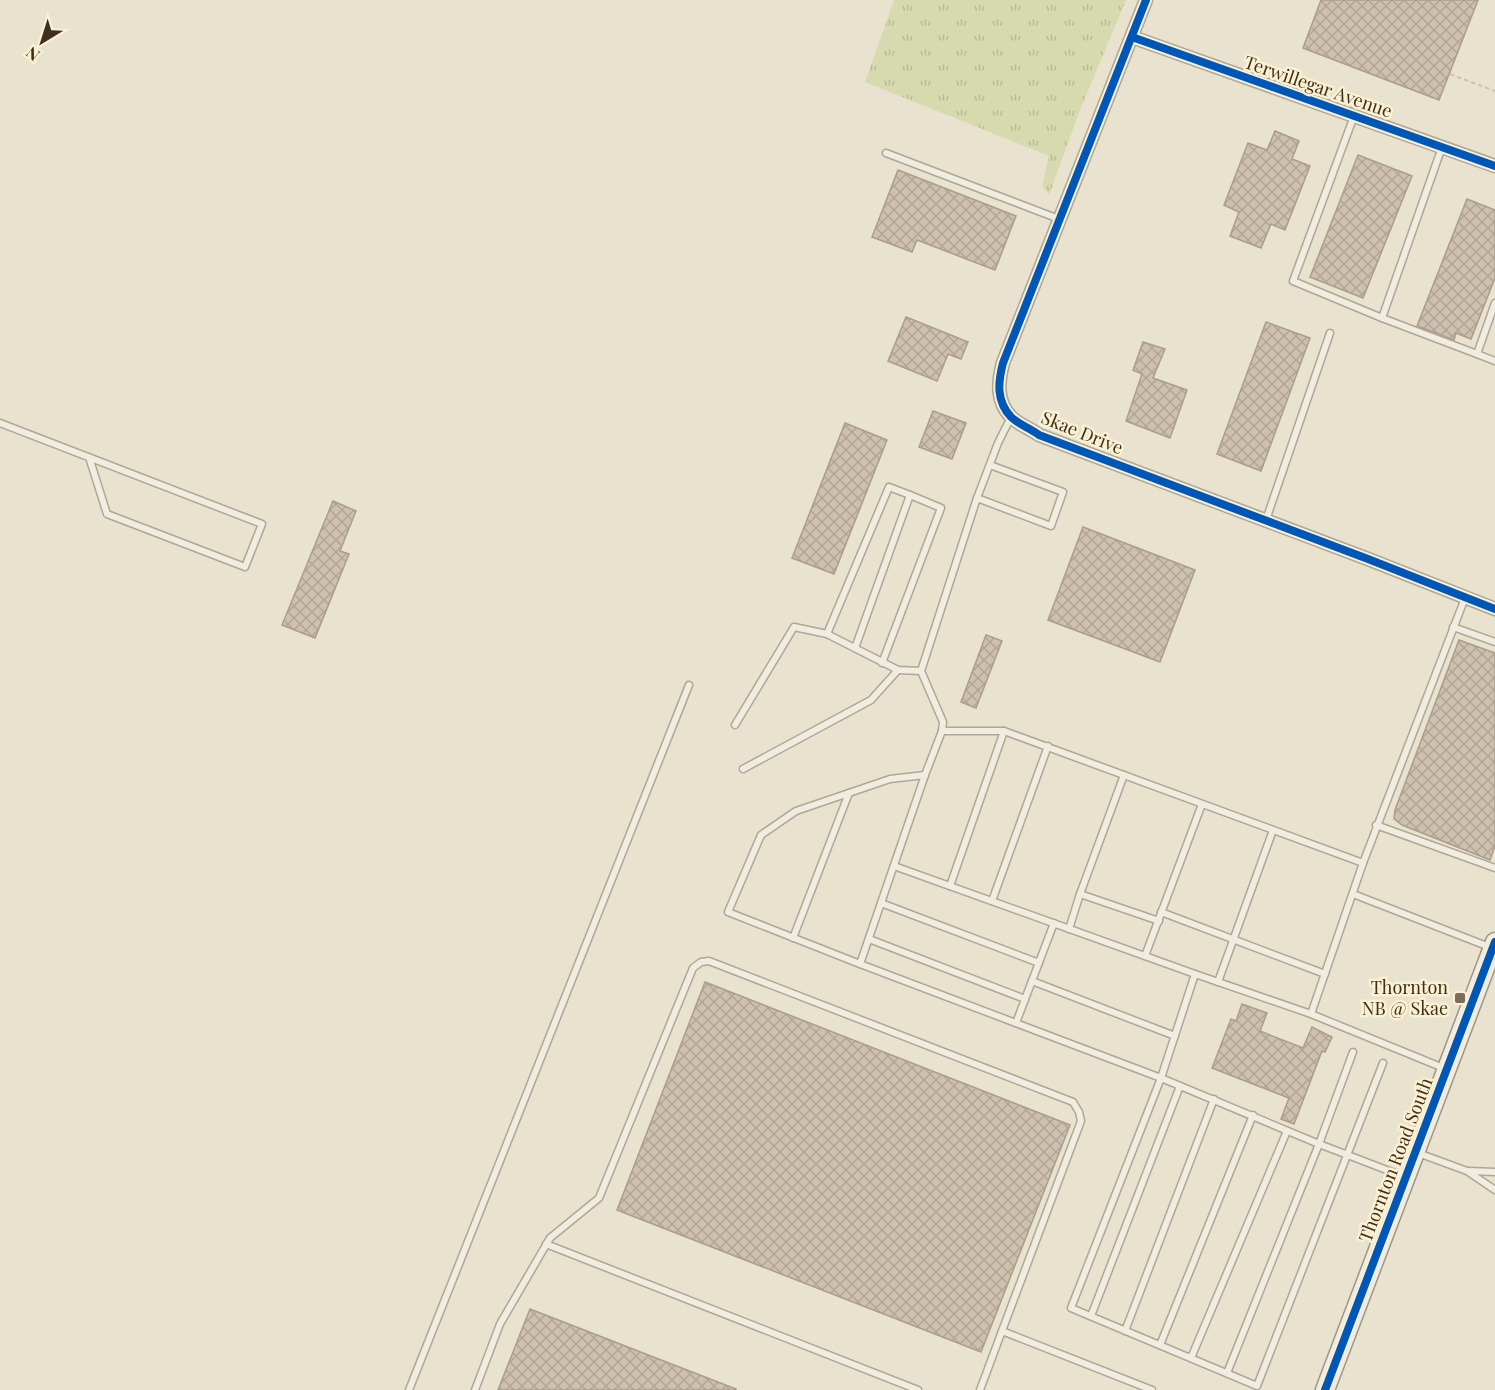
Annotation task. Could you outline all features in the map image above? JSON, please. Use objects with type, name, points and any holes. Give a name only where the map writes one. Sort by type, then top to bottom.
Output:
[{"type":"street","points":[[1011,417],[999,395],[999,379],[1003,363],[1146,0]]},
{"type":"street","name":"Terwillegar Avenue","points":[[1132,37],[1495,166]]},
{"type":"street","name":"Skae Drive","points":[[1011,417],[1039,435],[1495,609]]},
{"type":"street","name":"Thornton Road South","points":[[1325,1390],[1494,945]]},
{"type":"lane","points":[[1354,116],[1293,280],[1382,318],[1495,361]]},
{"type":"lane","points":[[1382,318],[1442,147]]},
{"type":"lane","points":[[886,153],[1060,220]]},
{"type":"lane","points":[[1477,354],[1495,303]]},
{"type":"lane","points":[[1266,520],[1330,333]]},
{"type":"lane","points":[[860,964],[942,731],[943,722],[921,670],[977,498],[998,443],[1011,417]]},
{"type":"lane","points":[[0,423],[89,457],[262,524],[245,567],[107,514],[89,457]]},
{"type":"lane","points":[[977,498],[1051,526],[1063,492],[990,465]]},
{"type":"lane","points":[[827,634],[889,487],[941,508],[882,663]]},
{"type":"lane","points":[[855,648],[910,495]]},
{"type":"lane","points":[[1311,1014],[1376,825],[1465,597]]},
{"type":"lane","points":[[735,726],[794,627],[827,634],[898,670],[921,670]]},
{"type":"lane","points":[[1453,627],[1495,642]]},
{"type":"lane","points":[[743,769],[871,700],[898,670]]},
{"type":"lane","points":[[409,1390],[689,685]]},
{"type":"lane","points":[[942,731],[1004,731],[1363,863]]},
{"type":"lane","points":[[950,886],[1004,731]]},
{"type":"lane","points":[[992,901],[1048,747]]},
{"type":"lane","points":[[925,775],[890,779],[796,812],[761,835],[728,912],[1161,1078],[1346,1155],[1406,1177]]},
{"type":"lane","points":[[1069,929],[1124,775]]},
{"type":"lane","points":[[793,938],[849,793]]},
{"type":"lane","points":[[1145,956],[1202,804]]},
{"type":"lane","points":[[1376,825],[1495,868]]},
{"type":"lane","points":[[1218,982],[1273,830]]},
{"type":"lane","points":[[894,866],[1311,1014],[1447,1069]]},
{"type":"lane","points":[[1080,894],[1159,921]]},
{"type":"lane","points":[[1353,894],[1494,945]]},
{"type":"lane","points":[[881,903],[1039,963]]},
{"type":"lane","points":[[1161,912],[1325,974]]},
{"type":"lane","points":[[1016,1023],[1054,923]]},
{"type":"lane","points":[[869,939],[1025,999]]},
{"type":"lane","points":[[475,1390],[500,1324],[546,1244],[550,1238],[599,1198],[693,968],[709,961],[1073,1102],[1081,1121],[980,1390]]},
{"type":"lane","points":[[1195,974],[1161,1078],[1071,1308],[1257,1386],[1383,1063]]},
{"type":"lane","points":[[1032,981],[1175,1036]]},
{"type":"lane","points":[[1227,1373],[1319,1144],[1353,1052]]},
{"type":"lane","points":[[1091,1316],[1180,1086]]},
{"type":"lane","points":[[1125,1331],[1214,1099]]},
{"type":"lane","points":[[1160,1345],[1253,1115]]},
{"type":"lane","points":[[1191,1358],[1287,1131]]},
{"type":"lane","points":[[1415,1152],[1467,1171],[1495,1190]]},
{"type":"lane","points":[[1467,1171],[1495,1173]]},
{"type":"lane","points":[[546,1244],[918,1390]]},
{"type":"lane","points":[[1002,1331],[1152,1390]]},
{"type":"path","points":[[1450,75],[1495,91]]},
{"type":"green space","points":[[894,0],[1126,0],[1080,110],[1049,195],[1042,186],[1049,156],[865,82]]},
{"type":"building","points":[[1321,0],[1478,0],[1439,100],[1303,48]]},
{"type":"building","points":[[1275,131],[1299,141],[1292,159],[1310,166],[1285,230],[1271,224],[1261,248],[1230,236],[1239,212],[1224,205],[1248,143],[1267,150]]},
{"type":"building","points":[[1358,155],[1412,176],[1363,298],[1310,277]]},
{"type":"building","points":[[898,170],[1016,216],[995,270],[917,240],[912,252],[872,237]]},
{"type":"building","points":[[1467,199],[1495,210],[1495,278],[1471,339],[1456,333],[1454,340],[1417,326]]},
{"type":"building","points":[[906,317],[968,342],[961,359],[948,354],[937,381],[888,361]]},
{"type":"building","points":[[1266,322],[1310,338],[1261,471],[1217,454]]},
{"type":"building","points":[[1143,342],[1165,349],[1153,378],[1187,390],[1170,438],[1126,421],[1142,374],[1133,370]]},
{"type":"building","points":[[933,411],[966,423],[952,459],[919,447]]},
{"type":"building","points":[[845,423],[887,440],[834,574],[792,558]]},
{"type":"building","points":[[333,501],[356,511],[340,551],[349,554],[315,638],[282,625]]},
{"type":"building","points":[[1083,527],[1195,570],[1160,662],[1048,620]]},
{"type":"building","points":[[986,635],[1002,641],[976,708],[961,702]]},
{"type":"building","points":[[1459,640],[1495,653],[1495,846],[1490,860],[1402,825],[1394,819],[1395,810]]},
{"type":"building","points":[[705,982],[1070,1125],[981,1352],[617,1210]]},
{"type":"building","points":[[1242,1004],[1267,1013],[1260,1031],[1303,1048],[1312,1027],[1332,1037],[1325,1052],[1322,1051],[1294,1124],[1281,1119],[1289,1098],[1212,1068],[1231,1019],[1236,1021]]},
{"type":"building","points":[[530,1309],[736,1389],[736,1390],[498,1390]]},
{"type":"cycle path","points":[[1146,0],[1003,363],[999,391],[1006,411],[1014,420],[1039,435],[1495,609]]},
{"type":"cycle path","points":[[1132,37],[1495,166]]},
{"type":"cycle path","points":[[1325,1390],[1495,942]]},
{"type":"place","name":"Thornton NB @ Skae","points":[[1460,998]]}]
